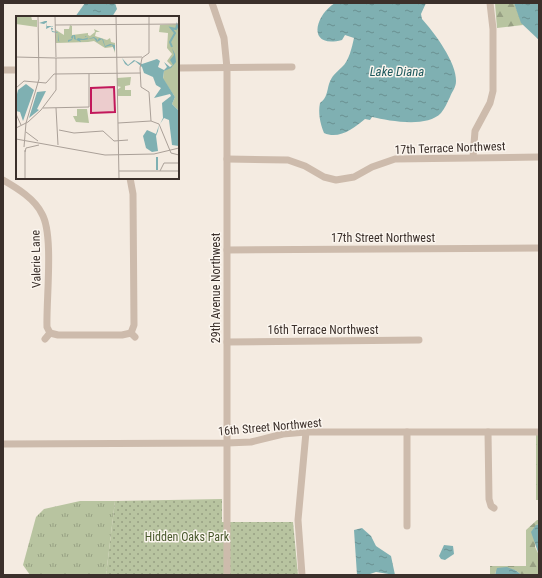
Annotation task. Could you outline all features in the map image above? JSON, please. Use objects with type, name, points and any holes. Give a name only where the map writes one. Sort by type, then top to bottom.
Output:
[{"type":"street","name":"29th Avenue Northwest","points":[[212,3],[224,38],[227,68],[227,575]]},
{"type":"street","points":[[473,157],[475,131],[490,103],[493,91],[493,29],[490,3]]},
{"type":"street","points":[[179,68],[292,67]]},
{"type":"street","points":[[3,70],[16,70]]},
{"type":"street","name":"17th Terrace Northwest","points":[[227,159],[288,160],[305,166],[324,177],[336,180],[354,177],[372,167],[395,159],[539,157]]},
{"type":"street","points":[[45,339],[50,333],[58,335],[133,335],[133,194],[130,179]]},
{"type":"street","name":"Valerie Lane","points":[[3,180],[32,201],[42,213],[46,221],[48,238],[47,327],[50,333]]},
{"type":"street","name":"17th Street Northwest","points":[[227,250],[539,248]]},
{"type":"street","name":"16th Terrace Northwest","points":[[227,342],[419,340]]},
{"type":"street","points":[[302,575],[298,528],[306,432]]},
{"type":"street","name":"16th Street Northwest","points":[[3,444],[227,443],[251,442],[283,434],[306,432],[539,432]]},
{"type":"street","points":[[407,432],[407,526]]},
{"type":"street","points":[[488,432],[489,499],[491,506],[494,508]]},
{"type":"green space","points":[[495,3],[514,3],[523,25],[497,28]]},
{"type":"green space","points":[[536,435],[539,435],[539,500],[536,500]]},
{"type":"green space","name":"Hidden Oaks Park","points":[[222,499],[222,522],[293,522],[298,575],[106,575],[115,501]]},
{"type":"green space","points":[[80,501],[115,501],[106,575],[30,575],[23,565],[36,517],[44,509]]},
{"type":"green space","points":[[537,520],[539,520],[539,524],[536,525],[535,547],[539,555],[539,575],[522,575],[515,570],[496,571],[495,575],[490,575],[490,566],[526,566],[526,530]]},
{"type":"water","points":[[85,3],[115,3],[117,9],[113,16],[76,16]]},
{"type":"water","name":"Lake Diana","points":[[335,3],[426,3],[421,14],[422,19],[433,32],[449,57],[453,66],[456,81],[455,86],[441,113],[435,118],[418,122],[388,120],[372,117],[370,120],[365,119],[341,134],[330,135],[324,133],[321,126],[319,110],[320,103],[325,97],[331,78],[347,61],[354,38],[345,35],[342,40],[331,42],[323,40],[319,36],[319,23],[322,16]]},
{"type":"water","points":[[514,3],[539,3],[539,40],[521,23]]},
{"type":"water","points":[[539,524],[539,555],[531,532],[536,525]]},
{"type":"water","points":[[362,528],[371,536],[376,546],[391,556],[395,575],[376,572],[367,575],[357,575],[354,530]]},
{"type":"water","points":[[444,545],[453,546],[454,554],[445,560],[441,559],[439,556]]},
{"type":"water","points":[[507,567],[522,575],[495,575],[497,568]]}]
